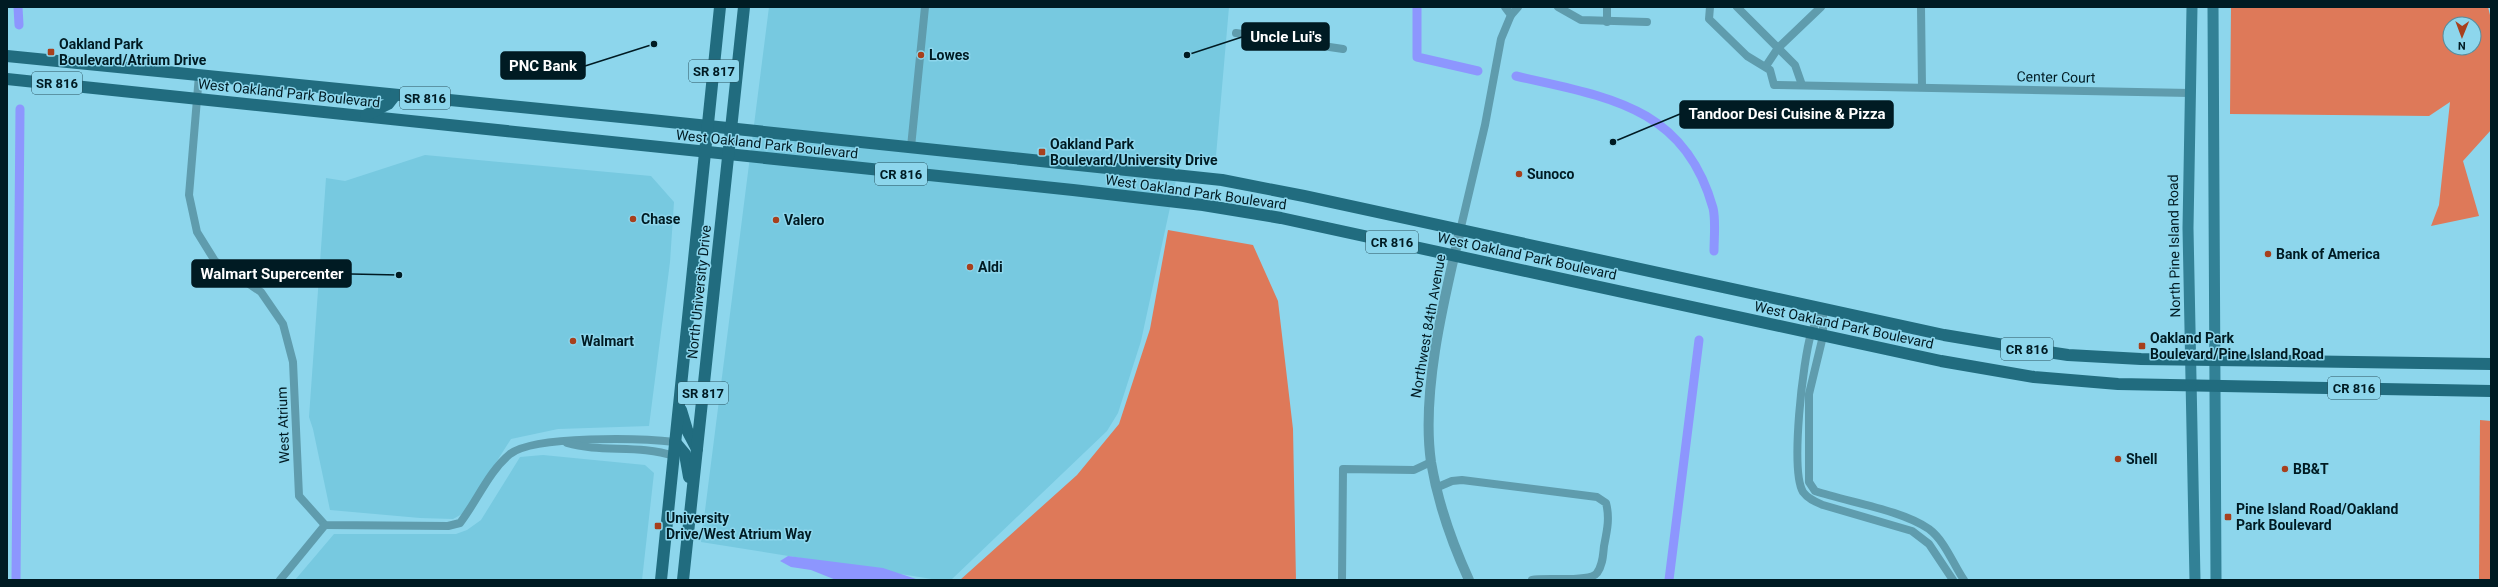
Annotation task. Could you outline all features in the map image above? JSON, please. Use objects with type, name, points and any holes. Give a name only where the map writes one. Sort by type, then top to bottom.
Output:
[{"type":"main road","name":"North University Drive","points":[[661,580],[720,7]]},
{"type":"main road","name":"North University Drive","points":[[683,580],[730,155],[744,7]]},
{"type":"main road","name":"North Pine Island Road","points":[[2192,7],[2188,228],[2192,361],[2195,580]]},
{"type":"main road","points":[[2213,7],[2216,580]]},
{"type":"main road","name":"West Oakland Park Boulevard","points":[[7,56],[911,147],[1222,180],[1944,335],[2028,350],[2117,358],[2192,361],[2216,360],[2491,364]]},
{"type":"main road","name":"West Oakland Park Boulevard","points":[[7,79],[365,115],[1203,205],[1281,218],[1817,335],[1942,361],[2034,377],[2118,384],[2491,391]]},
{"type":"main road","points":[[365,115],[388,104],[395,95]]},
{"type":"main road","points":[[679,403],[687,430],[697,449]]},
{"type":"main road","points":[[675,442],[685,454],[688,463],[691,502]]},
{"type":"street","points":[[911,147],[925,7]]},
{"type":"street","points":[[1505,7],[1511,15]]},
{"type":"street","name":"Northwest 84th Avenue","points":[[1469,580],[1452,542],[1431,462],[1428,412],[1431,386],[1454,255],[1485,125],[1501,39],[1511,15],[1518,7]]},
{"type":"street","points":[[1558,7],[1581,20],[1607,22],[1647,22]]},
{"type":"street","points":[[1607,7],[1607,22]]},
{"type":"street","points":[[1710,7],[1709,19],[1747,56],[1766,66],[1778,48],[1821,7]]},
{"type":"street","points":[[1736,7],[1795,65],[1802,86]]},
{"type":"street","points":[[1921,7],[1922,87]]},
{"type":"street","points":[[1236,33],[1343,49]]},
{"type":"street","name":"Center Court","points":[[1766,66],[1770,70],[1774,85],[2190,93]]},
{"type":"street","name":"West Atrium","points":[[200,75],[189,195],[197,232],[215,261],[261,292],[283,324],[293,362],[298,496],[326,524]]},
{"type":"street","points":[[1823,309],[1817,335],[1799,393],[1800,482],[1803,492],[1814,502],[1912,532],[1929,544],[1953,580]]},
{"type":"street","points":[[1817,335],[1809,394],[1809,482],[1815,491],[1904,517],[1929,530],[1943,546],[1964,580]]},
{"type":"street","points":[[280,580],[326,524],[448,526],[460,523],[493,473],[511,454],[532,445],[582,439],[675,442]]},
{"type":"street","points":[[566,442],[581,447],[660,451],[674,456]]},
{"type":"street","points":[[1342,580],[1344,469],[1414,470],[1431,462]]},
{"type":"street","points":[[1438,487],[1452,481],[1462,480],[1597,497],[1606,504],[1609,516],[1601,566],[1596,574],[1589,579],[1544,578],[1532,580]]},
{"type":"street","points":[[1814,502],[1832,496]]},
{"type":"shaded area","points":[[769,7],[1229,7],[1216,156],[1181,157],[1141,341],[1118,413],[1107,431],[951,580],[938,580],[701,542]]},
{"type":"shaded area","points":[[2231,7],[2488,7],[2491,19],[2491,130],[2463,161],[2479,216],[2431,226],[2439,205],[2450,102],[2429,116],[2230,114]]},
{"type":"shaded area","points":[[425,155],[651,176],[674,202],[670,262],[649,426],[558,429],[511,439],[464,513],[453,519],[420,518],[330,510],[313,429],[309,417],[326,178],[345,181]]},
{"type":"shaded area","points":[[1168,230],[1253,245],[1278,301],[1293,429],[1296,580],[960,580],[1077,475],[1119,424],[1150,329]]},
{"type":"shaded area","points":[[2480,420],[2491,421],[2491,580],[2479,580]]},
{"type":"shaded area","points":[[543,455],[645,465],[654,473],[642,580],[295,580],[334,534],[456,534],[467,530],[481,520],[520,457]]},
{"type":"water","points":[[788,556],[883,568],[919,580],[836,580],[811,570],[791,567],[780,561]]},
{"type":"waterway","points":[[18,7],[19,25]]},
{"type":"waterway","points":[[1417,7],[1417,57],[1478,71]]},
{"type":"waterway","points":[[1516,76],[1581,91],[1610,100],[1637,111],[1662,127],[1683,147],[1700,174],[1714,213],[1714,251]]},
{"type":"waterway","points":[[16,580],[20,109]]},
{"type":"waterway","points":[[1669,580],[1699,340]]},
{"type":"place","name":"PNC Bank","points":[[654,44]]},
{"type":"place","name":"Oakland Park Boulevard/Atrium Drive","points":[[51,52]]},
{"type":"place","name":"Lowes","points":[[921,55]]},
{"type":"place","name":"Uncle Lui's","points":[[1187,55]]},
{"type":"place","name":"Tandoor Desi Cuisine & Pizza","points":[[1613,142]]},
{"type":"place","name":"Oakland Park Boulevard/University Drive","points":[[1042,152]]},
{"type":"place","name":"Sunoco","points":[[1519,174]]},
{"type":"place","name":"Chase","points":[[633,219]]},
{"type":"place","name":"Valero","points":[[776,220]]},
{"type":"place","name":"Bank of America","points":[[2268,254]]},
{"type":"place","name":"Aldi","points":[[970,267]]},
{"type":"place","name":"Walmart Supercenter","points":[[399,275]]},
{"type":"place","name":"Walmart","points":[[573,341]]},
{"type":"place","name":"Oakland Park Boulevard/Pine Island Road","points":[[2142,346]]},
{"type":"place","name":"Shell","points":[[2118,459]]},
{"type":"place","name":"BB&T","points":[[2285,469]]},
{"type":"place","name":"Pine Island Road/Oakland Park Boulevard","points":[[2228,517]]},
{"type":"place","name":"University Drive/West Atrium Way","points":[[658,526]]}]
